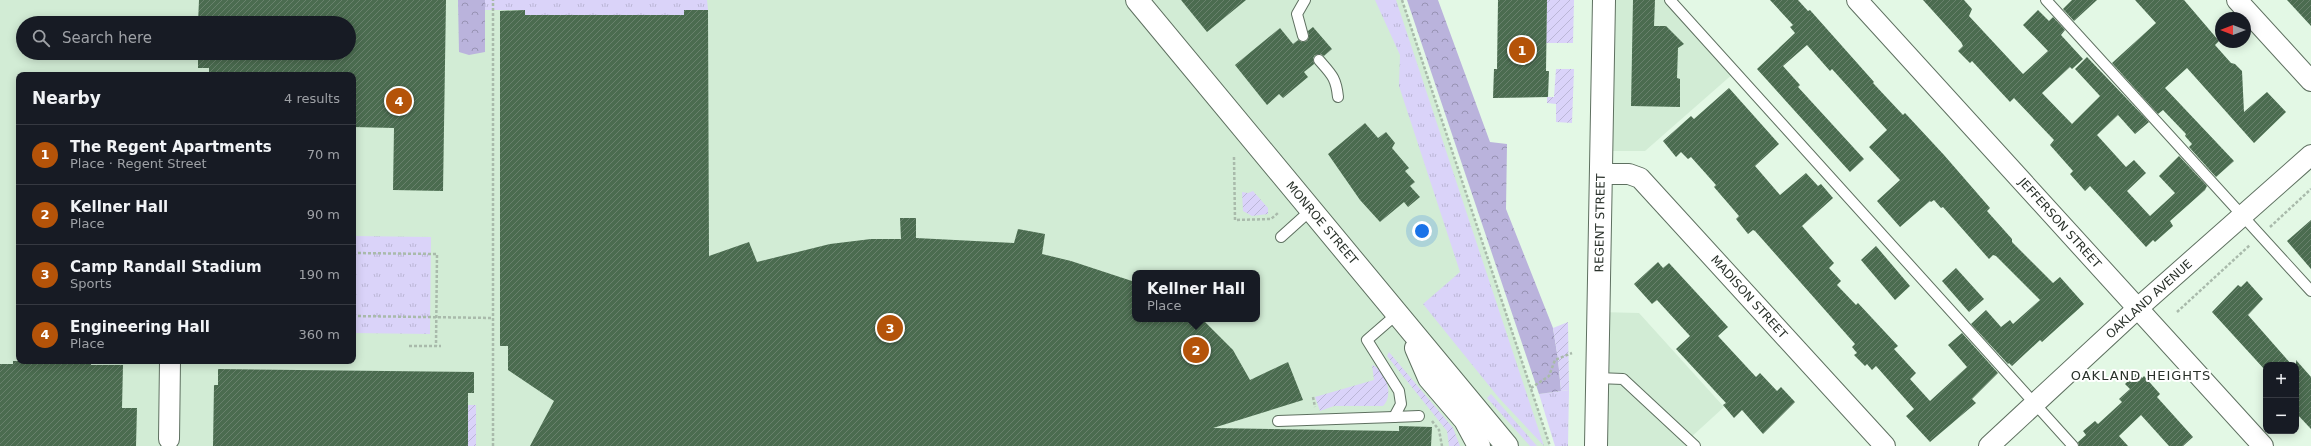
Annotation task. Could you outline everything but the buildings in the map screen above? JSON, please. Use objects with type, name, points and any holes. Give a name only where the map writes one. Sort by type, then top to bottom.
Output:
[{"type":"main road","name":"MONROE STREET","points":[[1137,0],[1506,446]]},
{"type":"main road","name":"REGENT STREET","points":[[1596,446],[1604,0]]},
{"type":"main road","points":[[1402,319],[1429,378],[1465,420],[1479,446]]},
{"type":"street","name":"JEFFERSON STREET","points":[[1857,0],[2263,446]]},
{"type":"street","points":[[2237,0],[2311,81]]},
{"type":"street","name":"OAKLAND AVENUE","points":[[1989,446],[2138,308],[2311,155]]},
{"type":"street","name":"MADISON STREET","points":[[1601,174],[1629,174],[1640,178],[1885,446]]},
{"type":"street","points":[[169,442],[170,364]]},
{"type":"lane","points":[[1303,36],[1297,14],[1305,0]]},
{"type":"lane","points":[[1670,0],[2074,446]]},
{"type":"lane","points":[[2046,0],[2311,291]]},
{"type":"lane","points":[[1319,60],[1337,83],[1338,97]]},
{"type":"lane","points":[[1281,237],[1311,210]]},
{"type":"lane","points":[[1394,417],[1401,404],[1399,391],[1367,340],[1402,319]]},
{"type":"lane","points":[[1597,378],[1623,379],[1695,446]]},
{"type":"lane","points":[[1278,421],[1419,416]]},
{"type":"path","points":[[493,0],[493,446]]},
{"type":"path","points":[[1402,0],[1550,446]]},
{"type":"path","points":[[1234,157],[1235,220],[1271,219],[1278,213]]},
{"type":"path","points":[[2176,312],[2311,189]]},
{"type":"path","points":[[356,253],[437,254],[436,346]]},
{"type":"path","points":[[356,316],[493,318]]},
{"type":"path","points":[[409,346],[441,346]]},
{"type":"path","points":[[1531,388],[1549,376],[1555,360],[1572,352]]},
{"type":"path","points":[[1429,419],[1439,430],[1442,446]]},
{"type":"shaded area","points":[[0,0],[1402,0],[1550,446],[1507,446],[1407,326],[1479,446],[0,446]]},
{"type":"shaded area","points":[[1604,0],[1670,0],[1735,72],[1645,151],[1601,151]]},
{"type":"shaded area","points":[[1599,312],[1639,313],[1724,407],[1689,439],[1694,446],[1596,446]]},
{"type":"green space","points":[[458,0],[707,0],[708,10],[684,10],[684,15],[525,15],[525,10],[458,10]]},
{"type":"green space","points":[[458,0],[485,0],[485,52],[469,55],[459,52]]},
{"type":"green space","points":[[1375,0],[1396,0],[1544,446],[1499,398],[1423,304],[1460,272],[1399,86],[1400,55]]},
{"type":"green space","points":[[1407,0],[1438,0],[1490,142],[1507,144],[1506,209],[1553,328],[1561,391],[1539,394]]},
{"type":"green space","points":[[1547,0],[1574,0],[1573,43],[1546,43]]},
{"type":"green space","points":[[1556,69],[1574,69],[1572,123],[1556,122],[1556,104],[1547,103],[1547,97],[1554,97]]},
{"type":"green space","points":[[1253,191],[1268,208],[1268,214],[1252,216],[1243,211],[1242,192],[1248,193]]},
{"type":"green space","points":[[356,236],[431,237],[430,334],[356,333]]},
{"type":"green space","points":[[1568,322],[1569,390],[1561,391],[1553,328]]},
{"type":"green space","points":[[1389,352],[1453,428],[1460,446],[1449,446],[1447,431],[1387,356]]},
{"type":"green space","points":[[1372,365],[1377,367],[1387,383],[1388,396],[1387,401],[1383,406],[1334,406],[1320,411],[1315,397],[1374,380]]},
{"type":"green space","points":[[1569,390],[1568,446],[1555,446],[1539,394]]},
{"type":"green space","points":[[1491,394],[1537,446],[1530,446],[1487,398]]},
{"type":"green space","points":[[468,405],[476,405],[476,446],[468,446]]},
{"type":"place","name":"The Regent Apartments","points":[[1522,50]]},
{"type":"place","name":"Engineering Hall","points":[[399,101]]},
{"type":"place","name":"Camp Randall Stadium","points":[[890,328]]},
{"type":"place","name":"Kellner Hall","points":[[1196,350]]},
{"type":"district","name":"OAKLAND HEIGHTS","points":[[2141,375]]}]
